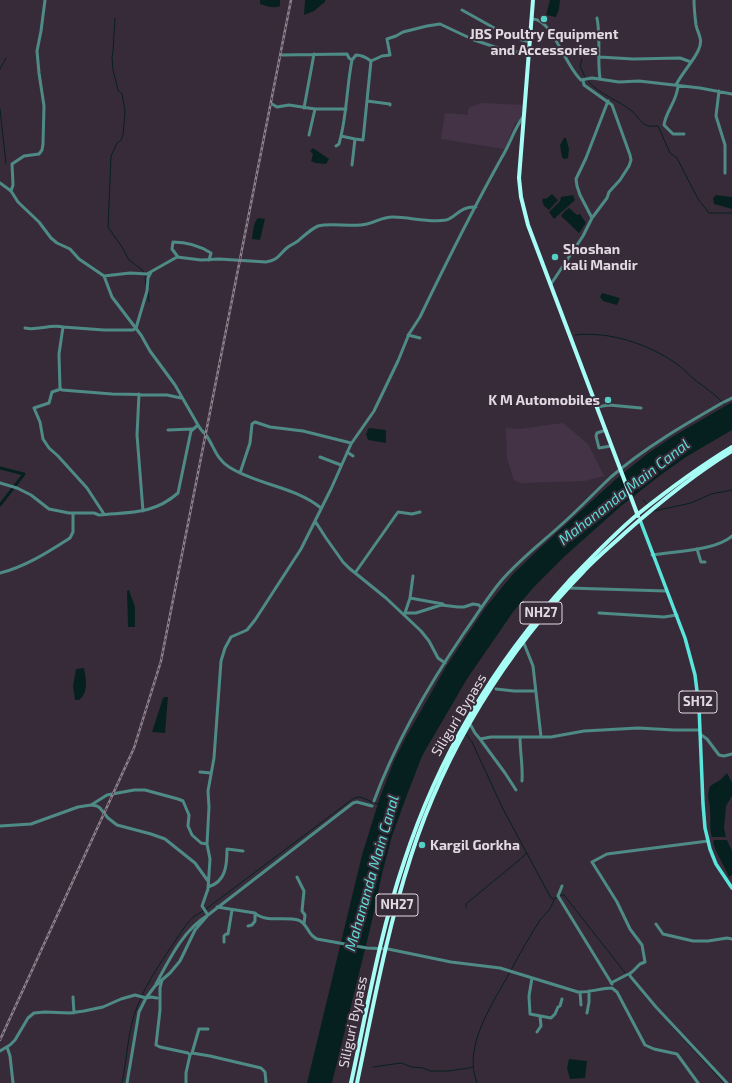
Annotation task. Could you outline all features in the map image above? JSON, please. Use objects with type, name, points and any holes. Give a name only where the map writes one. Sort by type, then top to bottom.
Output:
[{"type":"highway","points":[[533,0],[519,178],[521,197],[528,225],[606,430],[620,471],[640,520]]},
{"type":"highway","name":"Siliguri Bypass","points":[[351,1083],[395,888],[417,822],[441,768],[467,726],[490,683],[537,618],[593,556],[652,503],[696,470],[732,447]]},
{"type":"highway","name":"NH27","points":[[467,726],[524,641],[585,569],[676,488],[732,451]]},
{"type":"highway","name":"NH27","points":[[357,1083],[399,896],[414,847],[439,784],[461,735]]},
{"type":"main road","name":"SH12","points":[[640,520],[652,555],[685,638],[695,675],[700,732],[703,804],[708,841],[716,864],[732,888]]},
{"type":"street","points":[[11,191],[13,187],[12,164],[24,156],[39,154],[42,150],[44,102],[37,51],[42,31],[45,0]]},
{"type":"street","points":[[684,134],[673,134],[664,125],[666,116],[677,94],[677,86],[690,62],[699,50],[701,40],[696,27],[694,0]]},
{"type":"street","points":[[462,10],[505,34],[530,42]]},
{"type":"street","points":[[597,18],[599,28],[598,67],[600,78]]},
{"type":"street","points":[[532,19],[540,20],[549,28],[566,60],[577,76],[583,80],[584,85],[612,105],[631,160],[620,180],[609,192],[607,198],[592,218],[583,236],[550,284]]},
{"type":"street","points":[[371,61],[382,56],[390,55],[387,39],[402,32],[436,24],[443,25],[474,40],[495,47],[529,54]]},
{"type":"street","points":[[282,54],[347,54],[352,60]]},
{"type":"street","points":[[304,108],[314,54]]},
{"type":"street","points":[[336,146],[339,144],[341,136],[352,60],[356,55],[358,55],[371,61]]},
{"type":"street","points":[[599,57],[633,59],[680,58],[690,62]]},
{"type":"street","points":[[341,136],[362,140],[371,61]]},
{"type":"street","points":[[583,80],[600,78],[619,82],[639,81],[700,88],[732,94]]},
{"type":"street","points":[[719,91],[716,116],[725,145],[724,173]]},
{"type":"street","points":[[367,101],[390,105]]},
{"type":"street","points":[[592,218],[580,194],[576,179],[586,158],[608,101]]},
{"type":"street","points":[[272,104],[277,107],[289,105],[315,109],[346,108]]},
{"type":"street","points":[[309,135],[315,109]]},
{"type":"street","points":[[207,914],[203,907],[208,887],[210,859],[207,844],[209,807],[208,791],[216,741],[220,667],[225,648],[231,637],[247,630],[255,620],[301,549],[316,521],[351,443],[374,411],[398,361],[408,335],[420,317],[520,122],[525,116]]},
{"type":"street","points":[[352,165],[355,139]]},
{"type":"street","points":[[1,184],[11,191],[18,202],[39,222],[51,238],[57,243],[70,249],[79,259],[104,276],[112,297],[136,328],[150,351],[167,374],[198,425],[206,435],[216,454],[228,467],[240,473],[290,491],[321,508]]},
{"type":"street","points":[[104,276],[130,273],[145,274],[178,257],[209,260],[273,261],[280,256],[287,247],[298,242],[304,235],[317,227],[326,225],[342,226],[367,224],[381,218],[393,217],[446,220],[459,211],[476,207]]},
{"type":"street","points":[[178,257],[172,249],[173,242],[180,242],[204,248],[211,253],[209,260]]},
{"type":"street","points":[[136,328],[147,288],[148,278],[152,271]]},
{"type":"street","points":[[25,328],[30,330],[44,326],[123,331],[133,330],[136,328]]},
{"type":"street","points":[[61,389],[59,354],[63,327]]},
{"type":"street","points":[[408,335],[420,338]]},
{"type":"street","points":[[104,514],[86,488],[49,448],[43,439],[40,422],[34,408],[49,403],[52,392],[61,389],[112,394],[167,395],[181,398]]},
{"type":"street","points":[[139,394],[138,440],[143,511]]},
{"type":"street","points":[[374,801],[388,766],[421,700],[481,608],[502,581],[523,558],[620,471],[670,434],[732,398]]},
{"type":"street","points":[[597,407],[609,404],[641,408]]},
{"type":"street","points":[[240,473],[250,443],[252,424],[255,422],[270,427],[303,431],[351,443]]},
{"type":"street","points":[[168,430],[192,429],[198,425]]},
{"type":"street","points":[[0,483],[15,487],[31,495],[49,509],[73,513],[104,514],[148,510],[173,498],[178,493],[192,429]]},
{"type":"street","points":[[606,430],[597,434],[599,448],[611,446]]},
{"type":"street","points":[[347,452],[353,456]]},
{"type":"street","points":[[320,458],[341,465]]},
{"type":"street","points":[[355,574],[398,512],[412,514],[420,512]]},
{"type":"street","points":[[0,573],[15,569],[33,560],[70,538],[73,532],[73,513]]},
{"type":"street","points":[[316,521],[343,562],[355,574],[386,598],[421,631],[438,658],[445,663]]},
{"type":"street","points":[[652,555],[696,550],[723,542],[732,536]]},
{"type":"street","points":[[696,550],[701,562],[705,562]]},
{"type":"street","points":[[406,613],[413,576]]},
{"type":"street","points":[[568,588],[666,591]]},
{"type":"street","points":[[410,598],[451,607]]},
{"type":"street","points":[[402,613],[416,613],[441,606],[464,607],[472,604],[479,605],[481,608]]},
{"type":"street","points":[[599,613],[664,617],[676,614]]},
{"type":"street","points":[[524,641],[533,666],[541,737]]},
{"type":"street","points":[[496,689],[536,691]]},
{"type":"street","points":[[467,726],[480,739],[516,790]]},
{"type":"street","points":[[480,739],[491,737],[551,737],[584,731],[638,728],[674,730],[700,732],[718,755],[724,756],[732,754]]},
{"type":"street","points":[[520,737],[523,768],[522,781]]},
{"type":"street","points":[[200,772],[211,773]]},
{"type":"street","points":[[0,826],[31,824],[73,808],[91,805],[106,795],[134,790],[145,790],[183,801],[189,815],[188,826],[192,835],[201,843],[207,844]]},
{"type":"street","points":[[155,986],[166,964],[191,928],[198,921],[353,803],[357,802],[372,806]]},
{"type":"street","points":[[91,805],[100,808],[108,818],[117,825],[165,839],[196,864],[208,881]]},
{"type":"street","points":[[611,983],[625,976],[640,964],[645,962],[642,945],[630,929],[617,902],[592,862],[607,854],[708,841]]},
{"type":"street","points":[[208,887],[214,885],[223,875],[226,866],[227,849],[243,850]]},
{"type":"street","points":[[297,877],[304,891],[302,911],[304,914],[304,924]]},
{"type":"street","points":[[562,886],[558,897],[627,1010],[645,1045],[654,1049],[677,1054],[698,1083]]},
{"type":"street","points":[[217,907],[255,913],[257,916],[265,918],[294,919],[304,924],[313,937],[339,943],[367,948],[381,948],[451,962],[510,970],[580,992],[599,988],[614,989]]},
{"type":"street","points":[[224,942],[224,936],[228,934],[232,910]]},
{"type":"street","points":[[248,926],[252,925],[255,921],[255,913]]},
{"type":"street","points":[[126,1083],[139,1012],[145,998],[180,961],[196,930],[207,914]]},
{"type":"street","points":[[656,924],[663,934],[693,941],[726,938],[732,939]]},
{"type":"street","points":[[629,973],[645,995],[727,1083]]},
{"type":"street","points":[[532,978],[529,996],[530,1014],[551,1018],[560,1006],[562,999]]},
{"type":"street","points":[[162,980],[160,988],[160,1010],[156,1045],[191,1054],[210,1056],[261,1068],[265,1072],[266,1083]]},
{"type":"street","points":[[587,1013],[590,1002],[589,991]]},
{"type":"street","points":[[580,992],[581,1005]]},
{"type":"street","points":[[0,1051],[15,1040],[28,1018],[34,1013],[74,1013],[103,1007],[121,999],[137,995],[145,998],[157,998]]},
{"type":"street","points":[[73,997],[74,1013]]},
{"type":"street","points":[[536,1032],[541,1026],[540,1016]]},
{"type":"street","points":[[186,1083],[186,1073],[198,1029],[208,1029]]},
{"type":"street","points":[[7,1047],[10,1056],[13,1083]]},
{"type":"shaded area","points":[[483,103],[523,105],[521,117],[515,123],[505,149],[441,139],[445,113],[468,115],[468,110],[470,107]]},
{"type":"shaded area","points":[[563,423],[588,444],[604,476],[584,481],[521,483],[514,480],[507,458],[506,428],[520,429]]},
{"type":"water","points":[[260,0],[280,0],[280,6],[265,6],[260,4]]},
{"type":"water","points":[[305,0],[325,0],[325,2],[314,11],[304,15]]},
{"type":"water","points":[[550,0],[560,0],[556,17],[546,15]]},
{"type":"water","points":[[564,138],[566,138],[569,149],[568,158],[564,159],[562,157],[560,145]]},
{"type":"water","points":[[313,148],[329,159],[326,164],[311,161],[313,154],[310,151]]},
{"type":"water","points":[[552,194],[558,200],[549,210],[544,206],[542,200],[544,198],[546,199]]},
{"type":"water","points":[[573,195],[575,200],[554,219],[549,212],[560,201],[561,197]]},
{"type":"water","points":[[716,195],[732,197],[732,209],[714,204],[713,198]]},
{"type":"water","points":[[569,208],[577,215],[580,214],[586,223],[579,233],[561,216]]},
{"type":"water","points":[[258,218],[265,219],[260,240],[252,239],[254,225]]},
{"type":"water","points":[[602,293],[620,298],[617,305],[603,301],[600,297]]},
{"type":"water","name":"Mahananda Main Canal","points":[[732,402],[732,430],[686,457],[662,474],[621,506],[565,556],[533,588],[513,612],[467,679],[422,756],[392,836],[332,1083],[307,1083],[362,855],[380,797],[394,761],[406,737],[447,665],[486,607],[513,574],[540,548],[616,479],[647,454],[672,437]]},
{"type":"water","points":[[369,428],[386,430],[386,443],[368,440],[366,434]]},
{"type":"water","points":[[129,590],[135,607],[135,627],[128,627],[127,591]]},
{"type":"water","points":[[84,668],[86,690],[79,700],[75,700],[73,686],[76,669]]},
{"type":"water","points":[[168,697],[165,733],[152,732],[163,698]]},
{"type":"water","points":[[727,773],[732,783],[732,796],[726,806],[724,828],[726,837],[712,837],[708,796],[709,790],[710,786],[720,780]]},
{"type":"water","points":[[714,840],[727,840],[732,851],[732,875],[729,877],[716,851],[713,842]]},
{"type":"water","points":[[569,1059],[587,1061],[585,1078],[570,1079],[567,1068]]},
{"type":"waterway","points":[[115,18],[112,58],[113,70],[118,90],[122,94],[125,111],[123,135],[121,140],[117,143],[111,156],[108,227],[129,260],[144,272]]},
{"type":"waterway","points":[[0,69],[6,58]]},
{"type":"waterway","points":[[582,59],[580,66],[585,77]]},
{"type":"waterway","points":[[587,80],[597,90],[633,112],[644,124],[649,126],[658,126],[670,153],[677,158],[698,199],[709,213],[732,213]]},
{"type":"waterway","points":[[0,109],[6,164]]},
{"type":"waterway","points":[[145,275],[146,285]]},
{"type":"waterway","points":[[148,290],[149,302]]},
{"type":"waterway","points":[[575,335],[588,334],[615,337],[628,340],[654,350],[679,366],[725,405]]},
{"type":"waterway","points":[[0,468],[24,474],[0,505]]},
{"type":"waterway","points":[[654,511],[691,503],[711,494],[732,490]]},
{"type":"waterway","points":[[643,500],[648,505]]},
{"type":"waterway","points":[[453,726],[460,730]]},
{"type":"waterway","points":[[466,734],[472,742],[503,809],[551,898],[554,899],[557,897]]},
{"type":"waterway","name":"Mahananda Main Canal","points":[[206,909],[354,798],[360,797],[378,804]]},
{"type":"waterway","points":[[466,908],[466,904],[526,853]]},
{"type":"waterway","points":[[560,895],[564,895],[626,974]]},
{"type":"waterway","points":[[511,970],[536,926],[550,909],[554,900]]},
{"type":"waterway","points":[[122,1083],[132,1024],[141,997],[159,965],[186,925],[193,917],[203,911]]},
{"type":"waterway","points":[[477,1083],[473,1069],[473,1055],[476,1040],[488,1011],[510,972]]},
{"type":"waterway","points":[[628,976],[652,1004]]},
{"type":"waterway","points":[[669,1023],[724,1083]]},
{"type":"waterway","points":[[373,1067],[401,1063],[430,1071],[448,1071],[473,1067]]},
{"type":"railway","points":[[0,1040],[134,748],[161,661],[291,0]]},
{"type":"place","name":"JBS Poultry Equipment and Accessories","points":[[544,19]]},
{"type":"place","name":"Shoshan kali Mandir","points":[[555,257]]},
{"type":"place","name":"K M Automobiles","points":[[608,400]]},
{"type":"place","name":"Kargil Gorkha","points":[[422,845]]}]
